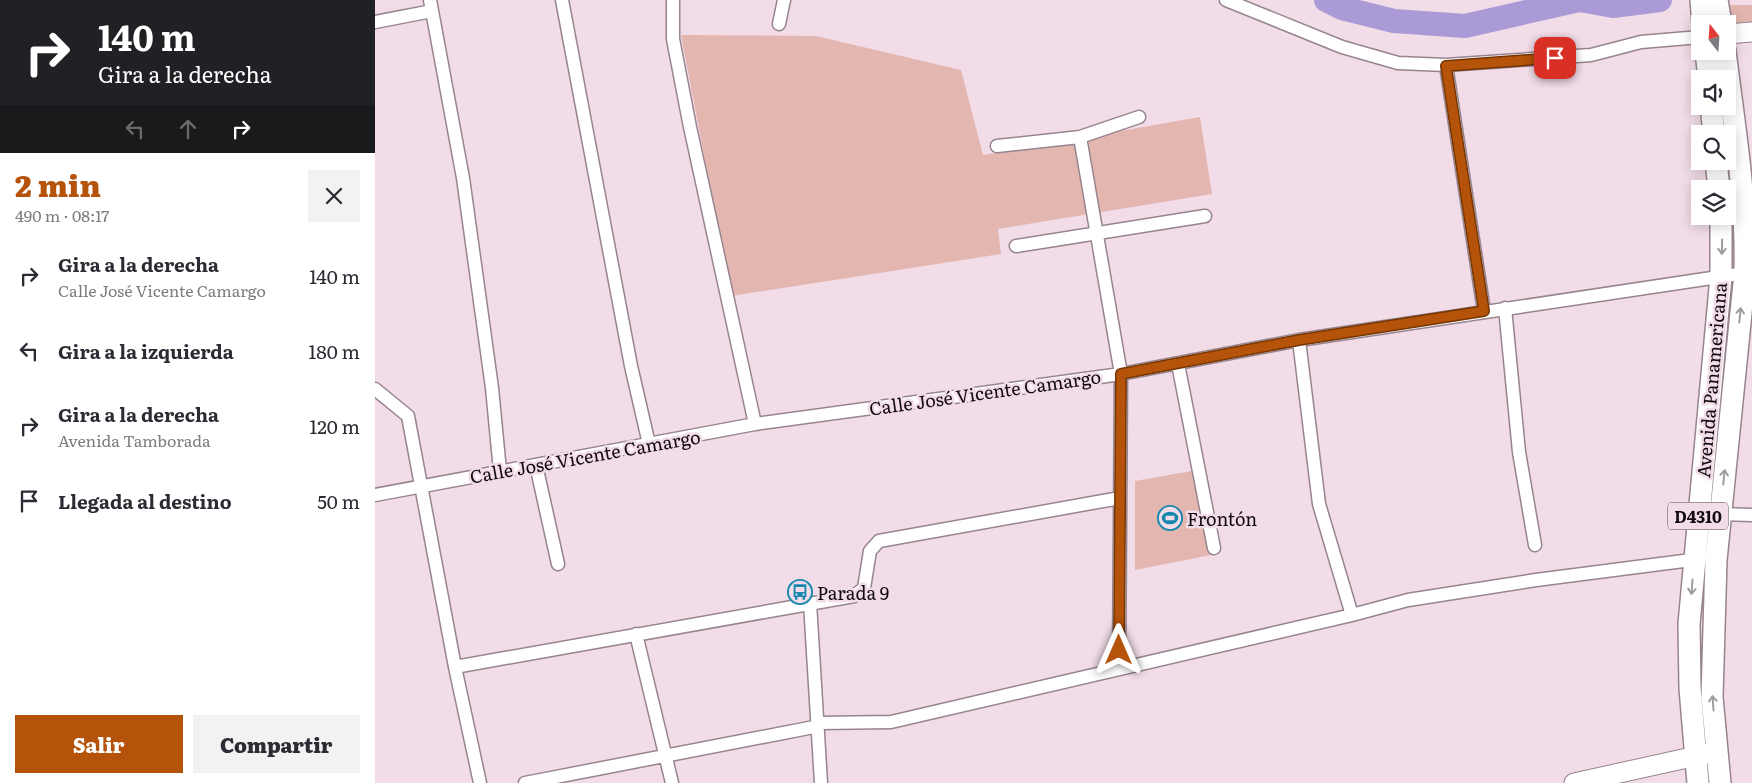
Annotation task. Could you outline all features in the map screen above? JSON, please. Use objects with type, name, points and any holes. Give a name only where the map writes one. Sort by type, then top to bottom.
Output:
[{"type":"main road","points":[[1736,33],[1752,32]]},
{"type":"main road","name":"Avenida Panamericana","points":[[1720,783],[1712,697],[1716,560],[1745,273],[1744,202],[1726,60]]},
{"type":"main road","name":"Avenida Panamericana","points":[[1698,783],[1690,661],[1694,559],[1721,277],[1721,225]]},
{"type":"main road","points":[[1574,783],[1717,751]]},
{"type":"street","points":[[561,0],[631,366],[649,444]]},
{"type":"street","points":[[673,0],[673,39],[690,127],[755,424]]},
{"type":"street","points":[[779,24],[784,0]]},
{"type":"street","points":[[1226,0],[1342,47],[1398,63],[1446,66],[1591,55],[1641,42],[1691,38]]},
{"type":"street","points":[[375,22],[431,6],[463,178],[492,388],[500,471]]},
{"type":"street","points":[[1446,66],[1484,311]]},
{"type":"street","points":[[997,146],[1080,138],[1139,117]]},
{"type":"street","points":[[1080,138],[1121,374],[1119,669]]},
{"type":"street","points":[[1016,246],[1205,216]]},
{"type":"street","name":"Calle José Vicente Camargo","points":[[375,494],[755,424],[1121,374],[1299,340],[1745,273]]},
{"type":"street","points":[[1505,308],[1519,452],[1535,545]]},
{"type":"street","points":[[1299,340],[1319,504],[1352,616]]},
{"type":"street","points":[[1178,364],[1214,548]]},
{"type":"street","points":[[375,389],[408,416],[455,667],[480,783]]},
{"type":"street","points":[[536,465],[558,564]]},
{"type":"street","points":[[455,667],[810,602],[854,596],[863,588],[870,551],[879,541],[1121,498]]},
{"type":"street","points":[[1720,514],[1752,515]]},
{"type":"street","points":[[525,783],[819,725],[891,722],[1352,616],[1408,600],[1536,580],[1694,559],[1716,560]]},
{"type":"street","points":[[810,602],[819,725],[821,783]]},
{"type":"street","points":[[636,634],[673,783]]},
{"type":"shaded area","points":[[1725,5],[1752,5],[1752,23],[1736,23],[1736,15],[1728,15]]},
{"type":"shaded area","points":[[681,35],[816,36],[961,70],[983,155],[1200,117],[1212,194],[998,229],[1001,254],[731,296]]},
{"type":"shaded area","name":"Frontón","points":[[1197,470],[1211,555],[1135,570],[1135,481]]},
{"type":"waterway","points":[[1326,0],[1342,8],[1394,21],[1465,26],[1579,0]]},
{"type":"waterway","points":[[1580,0],[1613,6],[1660,0]]},
{"type":"place","name":"Frontón","points":[[1170,518]]},
{"type":"place","name":"Parada 9","points":[[800,592]]},
{"type":"route","points":[[1119,650],[1121,374],[1299,340],[1484,311],[1446,66],[1555,58]]}]
